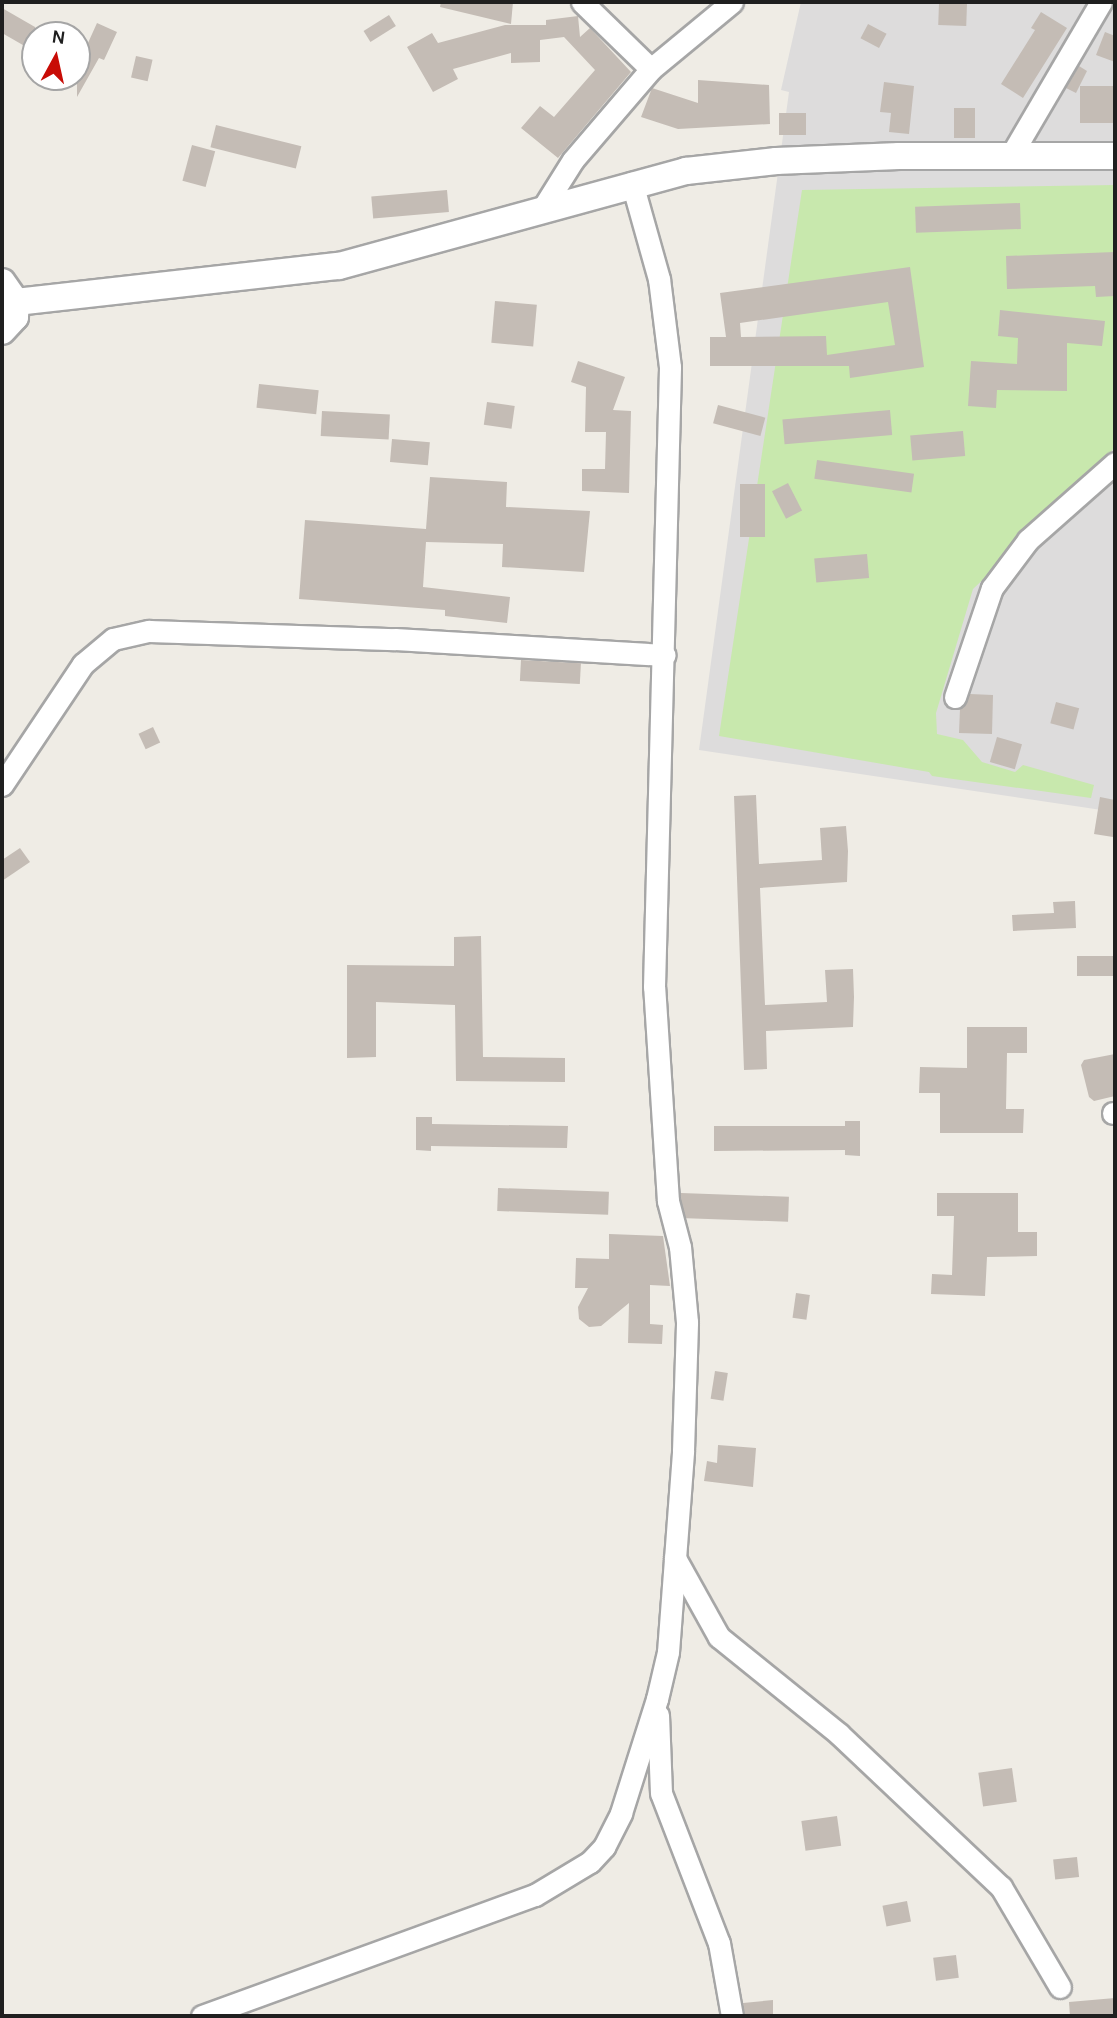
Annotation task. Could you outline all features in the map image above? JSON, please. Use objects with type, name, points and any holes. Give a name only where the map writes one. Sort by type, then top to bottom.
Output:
[{"type":"street","points":[[582,2],[651,69]]},
{"type":"street","points":[[541,211],[573,160],[651,69],[732,2]]},
{"type":"street","points":[[1010,157],[1101,2]]},
{"type":"street","points":[[2,331],[15,317],[9,292],[339,267],[632,183],[686,171],[776,161],[1115,156]]},
{"type":"street","points":[[202,2016],[534,1895],[590,1862],[604,1847],[621,1813],[657,1699],[668,1652],[687,1322],[680,1247],[668,1201],[654,987],[665,655],[670,367],[659,279],[632,183]]},
{"type":"street","points":[[956,697],[992,588],[1028,540],[1115,463]]},
{"type":"street","points":[[2,785],[82,664],[113,639],[149,631],[665,655]]},
{"type":"street","points":[[675,1558],[719,1637],[866,1758],[1001,1886],[1060,1987]]},
{"type":"street","points":[[657,1699],[662,1793],[719,1942],[732,2016]]},
{"type":"shaded area","points":[[801,2],[1115,2],[1115,812],[699,750],[789,92],[781,90]]},
{"type":"green space","points":[[1115,185],[1115,447],[1076,492],[973,589],[936,713],[937,734],[963,740],[982,762],[1015,772],[1023,765],[1094,785],[1091,798],[932,776],[929,772],[719,736],[802,190]]},
{"type":"building","points":[[441,2],[513,2],[511,24],[440,7]]},
{"type":"building","points":[[939,3],[967,4],[966,26],[938,25]]},
{"type":"building","points":[[2,8],[25,21],[21,21],[21,44],[2,33]]},
{"type":"building","points":[[1041,12],[1067,28],[1023,98],[1001,84],[1035,30],[1031,28]]},
{"type":"building","points":[[389,15],[396,26],[370,42],[364,31]]},
{"type":"building","points":[[578,16],[580,37],[590,28],[631,72],[558,158],[521,128],[540,106],[554,117],[595,70],[564,37],[540,40],[540,62],[511,63],[511,53],[453,69],[458,79],[433,92],[407,47],[432,33],[438,43],[505,25],[546,25],[546,20]]},
{"type":"building","points":[[97,23],[117,32],[104,60],[99,58],[91,72],[91,36]]},
{"type":"building","points":[[868,24],[887,34],[879,48],[860,38]]},
{"type":"building","points":[[1105,32],[1115,36],[1115,62],[1096,55]]},
{"type":"building","points":[[136,56],[153,60],[148,81],[131,77]]},
{"type":"building","points":[[1079,66],[1087,71],[1076,93],[1066,88]]},
{"type":"building","points":[[698,80],[769,85],[770,124],[678,129],[641,117],[652,88],[698,103]]},
{"type":"building","points":[[884,82],[914,86],[909,134],[889,132],[891,113],[880,112]]},
{"type":"building","points":[[1080,86],[1115,86],[1115,123],[1080,123]]},
{"type":"building","points":[[954,108],[975,108],[975,138],[954,138]]},
{"type":"building","points":[[779,113],[806,113],[806,135],[779,135]]},
{"type":"building","points":[[216,125],[301,146],[296,169],[210,147]]},
{"type":"building","points":[[192,145],[215,151],[206,187],[182,181]]},
{"type":"building","points":[[447,190],[449,212],[373,219],[371,197]]},
{"type":"building","points":[[1020,203],[1021,229],[916,233],[915,207]]},
{"type":"building","points":[[1115,252],[1115,296],[1096,297],[1095,286],[1007,289],[1006,256]]},
{"type":"building","points":[[910,267],[924,367],[850,378],[849,366],[710,366],[710,337],[726,337],[720,293]],"holes":[[[888,302],[895,345],[827,355],[826,336],[741,337],[740,323]]]},
{"type":"building","points":[[495,301],[537,305],[533,347],[491,343]]},
{"type":"building","points":[[1000,310],[1105,321],[1102,346],[1067,343],[1067,391],[997,390],[996,408],[968,406],[971,361],[1017,364],[1018,338],[998,336]]},
{"type":"building","points":[[578,361],[625,377],[613,410],[631,411],[629,493],[582,491],[582,469],[605,469],[606,432],[585,432],[586,387],[571,382]]},
{"type":"building","points":[[259,384],[319,390],[316,414],[256,408]]},
{"type":"building","points":[[487,402],[515,406],[512,429],[484,425]]},
{"type":"building","points":[[718,405],[765,418],[760,436],[713,423]]},
{"type":"building","points":[[890,410],[892,435],[785,444],[782,419]]},
{"type":"building","points":[[322,411],[390,415],[389,440],[321,436]]},
{"type":"building","points":[[963,431],[965,456],[912,461],[910,436]]},
{"type":"building","points":[[392,439],[430,442],[428,465],[390,462]]},
{"type":"building","points":[[817,460],[914,474],[911,492],[814,479]]},
{"type":"building","points":[[430,477],[507,482],[506,507],[590,511],[584,572],[502,567],[503,544],[426,542],[423,587],[510,597],[507,623],[445,616],[445,610],[299,599],[305,520],[426,529]]},
{"type":"building","points":[[788,483],[802,511],[786,519],[772,491]]},
{"type":"building","points":[[740,484],[765,484],[765,537],[740,537]]},
{"type":"building","points":[[867,554],[869,578],[816,583],[814,559]]},
{"type":"building","points":[[521,660],[581,663],[580,684],[520,681]]},
{"type":"building","points":[[970,694],[993,695],[992,734],[959,733],[960,709]]},
{"type":"building","points":[[1056,702],[1079,708],[1073,729],[1050,723]]},
{"type":"building","points":[[153,727],[160,742],[146,749],[138,734]]},
{"type":"building","points":[[997,737],[1022,744],[1015,769],[990,762]]},
{"type":"building","points":[[756,795],[759,864],[822,860],[820,828],[846,826],[848,851],[847,882],[760,888],[765,1005],[827,1002],[825,970],[853,969],[853,1027],[766,1031],[767,1069],[744,1070],[734,796]]},
{"type":"building","points":[[1100,797],[1115,800],[1113,837],[1094,834]]},
{"type":"building","points":[[20,848],[30,862],[2,881],[2,860]]},
{"type":"building","points":[[1075,901],[1076,928],[1013,931],[1012,915],[1054,913],[1053,902]]},
{"type":"building","points":[[481,936],[483,1057],[565,1058],[565,1082],[456,1081],[455,1005],[376,1002],[376,1057],[347,1058],[347,965],[454,966],[454,937]]},
{"type":"building","points":[[1077,956],[1115,956],[1115,976],[1077,976]]},
{"type":"building","points":[[967,1027],[1027,1027],[1027,1053],[1007,1053],[1006,1109],[1024,1109],[1023,1133],[940,1133],[940,1093],[919,1093],[920,1067],[967,1068]]},
{"type":"building","points":[[1115,1054],[1115,1096],[1094,1101],[1089,1097],[1081,1065],[1084,1060]]},
{"type":"building","points":[[416,1117],[432,1117],[432,1124],[568,1126],[567,1148],[431,1146],[431,1151],[416,1150]]},
{"type":"building","points":[[845,1121],[860,1121],[860,1156],[845,1155],[845,1150],[714,1151],[714,1126],[845,1126]]},
{"type":"building","points":[[498,1188],[609,1192],[608,1215],[497,1211]]},
{"type":"building","points":[[681,1193],[789,1197],[788,1222],[680,1218]]},
{"type":"building","points":[[937,1193],[1018,1193],[1018,1232],[1037,1232],[1037,1256],[987,1257],[985,1296],[931,1294],[932,1274],[952,1275],[954,1216],[937,1216]]},
{"type":"building","points":[[609,1234],[663,1236],[670,1286],[650,1285],[650,1324],[663,1325],[662,1344],[628,1343],[629,1303],[601,1326],[589,1327],[579,1319],[578,1307],[588,1288],[575,1288],[576,1258],[609,1259]]},
{"type":"building","points":[[796,1293],[810,1295],[806,1320],[793,1318]]},
{"type":"building","points":[[715,1371],[728,1373],[723,1401],[711,1399]]},
{"type":"building","points":[[718,1445],[756,1448],[753,1487],[704,1481],[707,1461],[717,1463]]},
{"type":"building","points":[[1012,1768],[1017,1802],[983,1806],[978,1773]]},
{"type":"building","points":[[837,1816],[841,1846],[806,1851],[801,1821]]},
{"type":"building","points":[[1077,1857],[1079,1877],[1055,1879],[1053,1860]]},
{"type":"building","points":[[907,1901],[911,1922],[886,1926],[882,1906]]},
{"type":"building","points":[[956,1955],[959,1978],[936,1981],[933,1958]]},
{"type":"building","points":[[1115,1998],[1115,2016],[1070,2016],[1069,2002]]},
{"type":"building","points":[[773,2000],[773,2016],[745,2016],[743,2003]]}]
